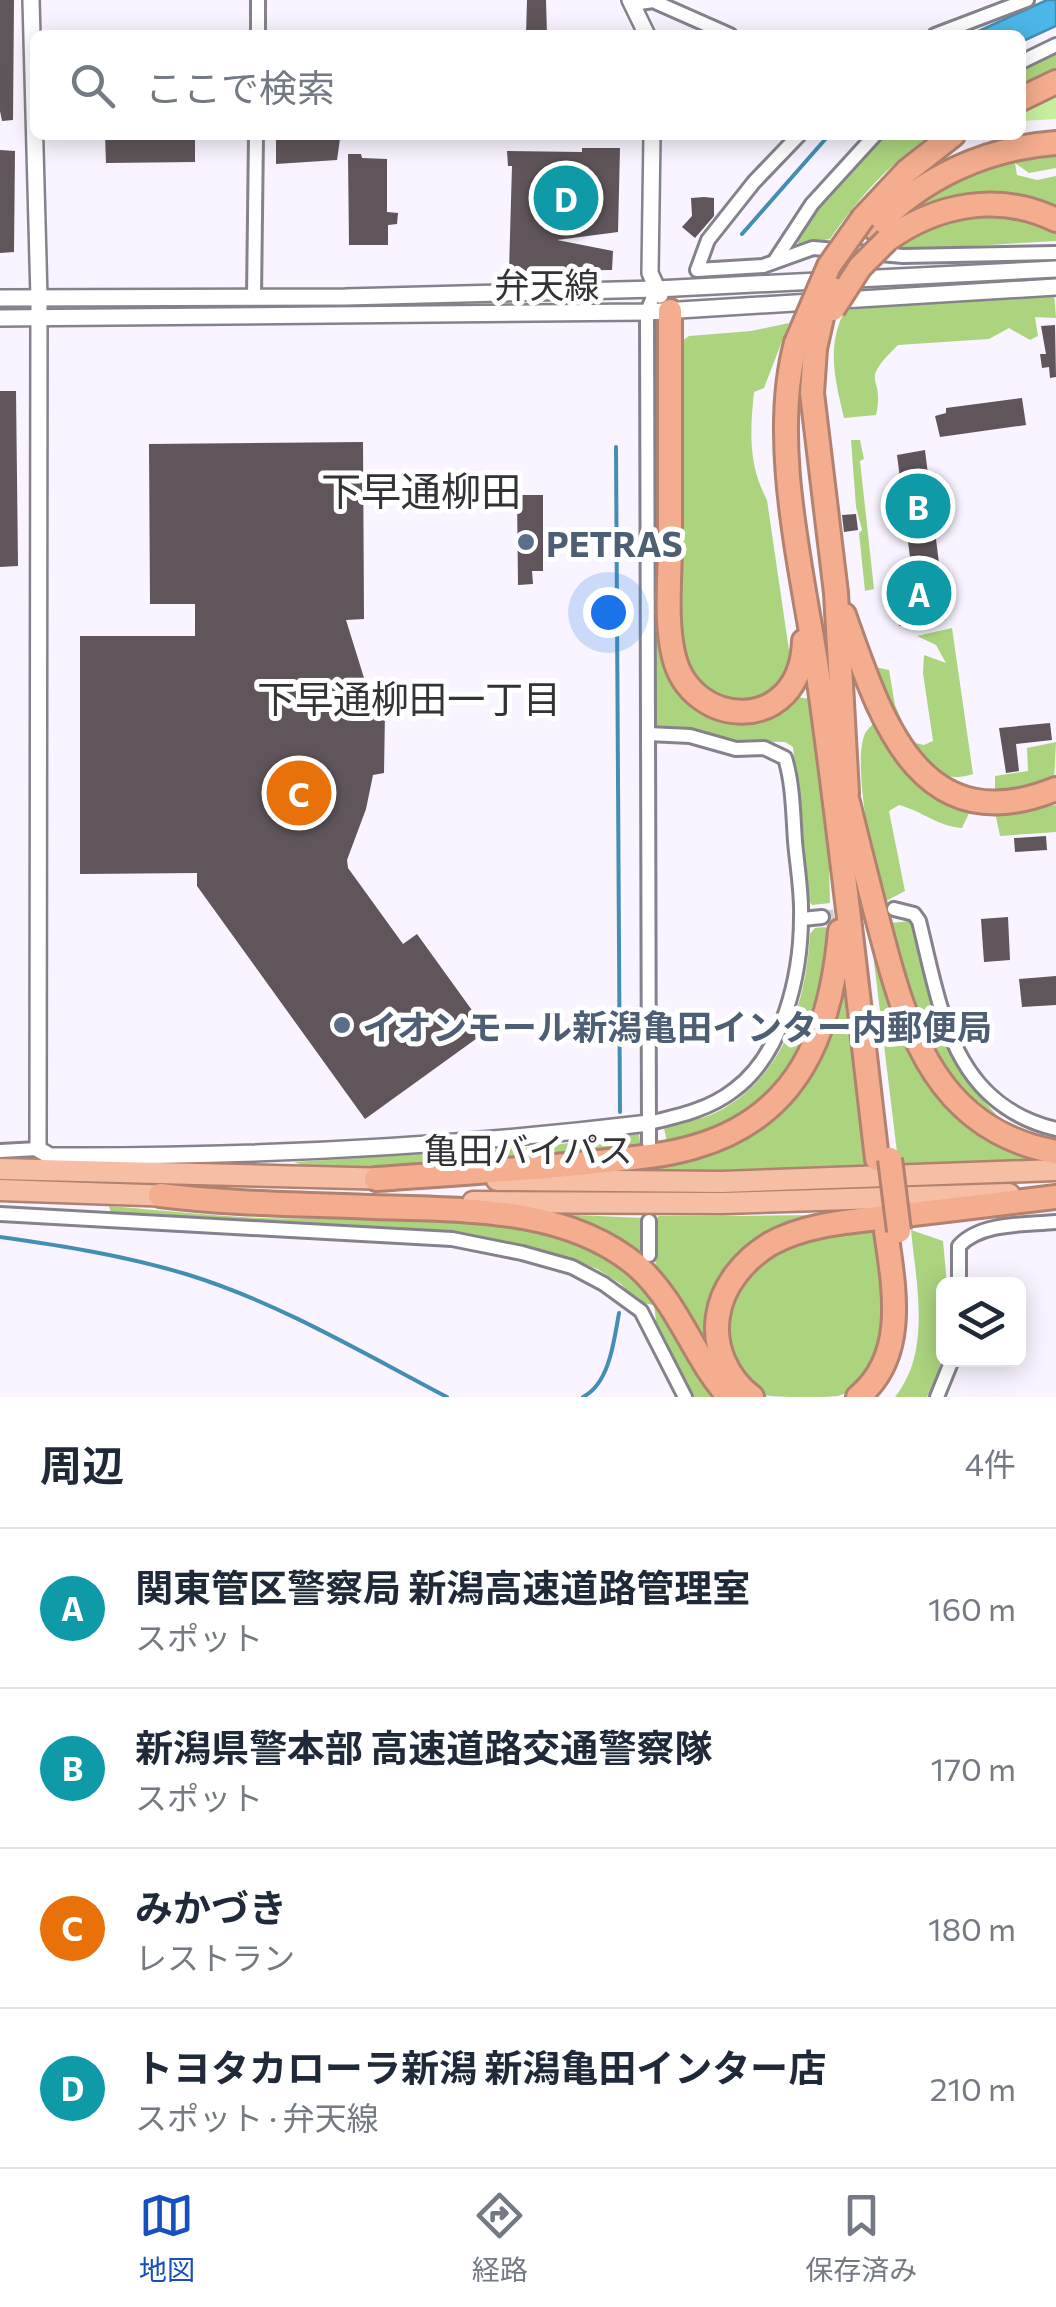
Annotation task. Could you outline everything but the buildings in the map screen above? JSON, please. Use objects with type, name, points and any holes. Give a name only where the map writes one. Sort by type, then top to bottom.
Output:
[{"type":"highway","points":[[1026,97],[1056,82]]},
{"type":"highway","points":[[1026,131],[1056,128]]},
{"type":"highway","points":[[874,229],[908,171],[947,140]]},
{"type":"highway","points":[[858,1397],[883,1366],[892,1336],[893,1231],[805,598],[785,418],[789,369],[825,324],[893,190],[933,163],[994,140]]},
{"type":"highway","points":[[883,1159],[848,802],[836,593],[806,346],[829,266],[904,200],[948,172],[996,154],[1056,143]]},
{"type":"highway","points":[[874,229],[972,205],[1022,207],[1056,220]]},
{"type":"highway","points":[[658,312],[670,626],[675,663],[690,688],[711,703],[734,711],[757,710],[779,700],[794,685],[802,663],[805,598]]},
{"type":"highway","points":[[836,593],[881,716],[917,769],[946,789],[981,801],[1018,802],[1056,789]]},
{"type":"highway","points":[[848,802],[896,987],[923,1056],[945,1089],[986,1125],[1018,1141],[1056,1152]]},
{"type":"highway","points":[[376,1179],[579,1164],[673,1152],[716,1140],[752,1120],[794,1080],[814,1047],[830,1006],[840,931],[839,847]]},
{"type":"highway","name":"亀田バイパス","points":[[0,1169],[376,1179],[722,1182],[1056,1170]]},
{"type":"highway","name":"亀田バイパス","points":[[0,1190],[498,1202],[723,1203],[1056,1195]]},
{"type":"highway","points":[[160,1195],[460,1210],[542,1221],[572,1230],[622,1254],[654,1284],[728,1397]]},
{"type":"highway","points":[[752,1397],[738,1384],[724,1361],[717,1319],[734,1276],[770,1244],[806,1230],[838,1224],[1056,1195]]},
{"type":"highway","points":[[878,1397],[898,1365],[907,1328],[906,1278],[893,1231]]},
{"type":"street","points":[[31,0],[32,30]]},
{"type":"street","points":[[258,0],[258,30]]},
{"type":"street","points":[[948,30],[1027,0]]},
{"type":"street","points":[[645,30],[631,2],[653,1],[719,30]]},
{"type":"street","points":[[1026,60],[1056,45]]},
{"type":"street","points":[[34,140],[38,298],[38,1149]]},
{"type":"street","points":[[254,296],[256,140]]},
{"type":"street","points":[[649,1143],[648,734],[658,312],[650,273],[652,140]]},
{"type":"street","points":[[793,140],[708,240],[698,270],[763,266],[813,248],[902,256],[1056,253]]},
{"type":"street","points":[[776,259],[812,204],[870,140]]},
{"type":"street","name":"弁天線","points":[[0,298],[656,289],[1056,269]]},
{"type":"street","name":"弁天線","points":[[0,318],[658,312],[1056,287]]},
{"type":"street","points":[[0,1151],[38,1149],[50,1156],[286,1154],[508,1140],[650,1123],[714,1103],[736,1090],[768,1051],[788,999],[802,919],[792,794],[785,758],[764,748],[736,748],[690,736],[648,734]]},
{"type":"street","points":[[894,908],[914,914],[919,922],[949,1038],[980,1087],[1017,1116],[1056,1129]]},
{"type":"street","points":[[802,919],[822,917]]},
{"type":"street","points":[[0,1214],[452,1239],[522,1252],[572,1267],[640,1311],[685,1397]]},
{"type":"street","points":[[649,1221],[649,1254]]},
{"type":"street","points":[[959,1277],[960,1246],[968,1236],[1056,1222]]},
{"type":"street","points":[[649,1303],[650,1328]]},
{"type":"street","points":[[937,1397],[949,1367]]},
{"type":"green space","points":[[1056,51],[1056,71],[1026,85],[1026,66]]},
{"type":"green space","points":[[1056,91],[1056,119],[1026,121],[1026,105]]},
{"type":"green space","points":[[879,140],[927,140],[876,181],[830,239],[799,245],[795,238],[800,226]]},
{"type":"green space","points":[[1056,152],[1056,168],[1029,173],[1015,163],[1017,175],[1037,180],[1056,176],[1056,211],[1021,196],[985,195],[889,224],[940,186],[999,163]]},
{"type":"green space","points":[[1008,214],[1056,230],[1056,241],[886,251],[955,216]]},
{"type":"green space","points":[[1054,294],[1056,318],[1035,317],[1038,336],[1030,340],[1009,328],[989,339],[898,345],[875,374],[876,415],[844,418],[834,350],[845,310]]},
{"type":"green space","points":[[789,323],[764,388],[754,392],[751,434],[756,474],[767,500],[791,664],[773,688],[747,700],[733,700],[719,697],[695,677],[686,658],[679,624],[682,341],[689,336],[751,331]]},
{"type":"green space","points":[[655,335],[662,335],[673,677],[762,718],[784,711],[798,697],[809,699],[828,828],[830,903],[812,905],[806,897],[793,747],[785,742],[735,741],[695,729],[656,726]]},
{"type":"green space","points":[[851,440],[860,440],[864,459],[860,461],[874,589],[865,591],[859,533],[862,530],[856,507]]},
{"type":"green space","points":[[952,628],[973,774],[953,777],[936,772],[907,744],[886,704],[875,667],[889,670],[895,705],[911,742],[924,745],[933,741],[924,655],[946,663],[936,645],[917,636]]},
{"type":"green space","points":[[873,724],[912,777],[937,794],[971,809],[962,828],[899,805],[889,811],[905,891],[884,902],[870,843],[861,771],[864,736]]},
{"type":"green space","points":[[1056,742],[1054,779],[1007,792],[995,789],[995,776],[1028,771],[1027,748]]},
{"type":"green space","points":[[1056,805],[1056,832],[1000,836],[995,812]]},
{"type":"green space","points":[[914,921],[943,1036],[980,1097],[1002,1121],[991,1118],[966,1099],[942,1070],[919,1030],[889,923]]},
{"type":"green space","points":[[825,927],[828,931],[824,972],[817,1009],[790,1070],[768,1095],[741,1115],[708,1131],[667,1142],[664,1128],[717,1112],[759,1080],[787,1036],[796,1012],[810,934],[815,928]]},
{"type":"green space","points":[[871,937],[935,1089],[1047,1160],[899,1169]]},
{"type":"green space","points":[[839,987],[846,987],[866,1171],[611,1172],[758,1127]]},
{"type":"green space","points":[[639,1134],[641,1149],[504,1162],[310,1168],[294,1162],[538,1147]]},
{"type":"green space","points":[[109,1206],[262,1218],[398,1219],[498,1225],[587,1246],[622,1265],[649,1291],[712,1397],[693,1397],[657,1328],[654,1305],[636,1302],[621,1284],[597,1269],[558,1255],[486,1240],[188,1221],[111,1213]]},
{"type":"green space","points":[[554,1214],[644,1218],[646,1270]]},
{"type":"green space","points":[[839,1215],[741,1258],[714,1361],[655,1273],[658,1216]]},
{"type":"green space","points":[[911,1230],[943,1241],[946,1277],[936,1277],[936,1367],[939,1367],[927,1397],[895,1397],[914,1359],[918,1294]]},
{"type":"green space","points":[[873,1231],[882,1297],[877,1347],[869,1369],[856,1386],[838,1396],[779,1397],[757,1391],[737,1367],[726,1329],[728,1313],[744,1283],[786,1250],[837,1235]]},
{"type":"water","points":[[1047,0],[1056,0],[1056,26],[1026,40],[1026,30],[981,30]]},
{"type":"waterway","points":[[742,234],[825,140]]},
{"type":"waterway","points":[[616,447],[620,1112]]},
{"type":"waterway","points":[[0,1237],[119,1257],[222,1286],[320,1330],[447,1397]]},
{"type":"waterway","points":[[583,1397],[605,1371],[619,1313]]},
{"type":"tunnel","points":[[822,917],[879,910]]},
{"type":"place","name":"トヨタカローラ新潟 新潟亀田インター店","points":[[566,198]]},
{"type":"place","name":"新潟県警本部 高速道路交通警察隊","points":[[918,506]]},
{"type":"place","name":"PETRAS","points":[[526,542]]},
{"type":"place","name":"関東管区警察局 新潟高速道路管理室","points":[[919,593]]},
{"type":"place","name":"みかづき","points":[[299,793]]},
{"type":"place","name":"イオンモール新潟亀田インター内郵便局","points":[[342,1025]]},
{"type":"district","name":"下早通柳田","points":[[421,489]]},
{"type":"district","name":"下早通柳田一丁目","points":[[409,697]]}]
